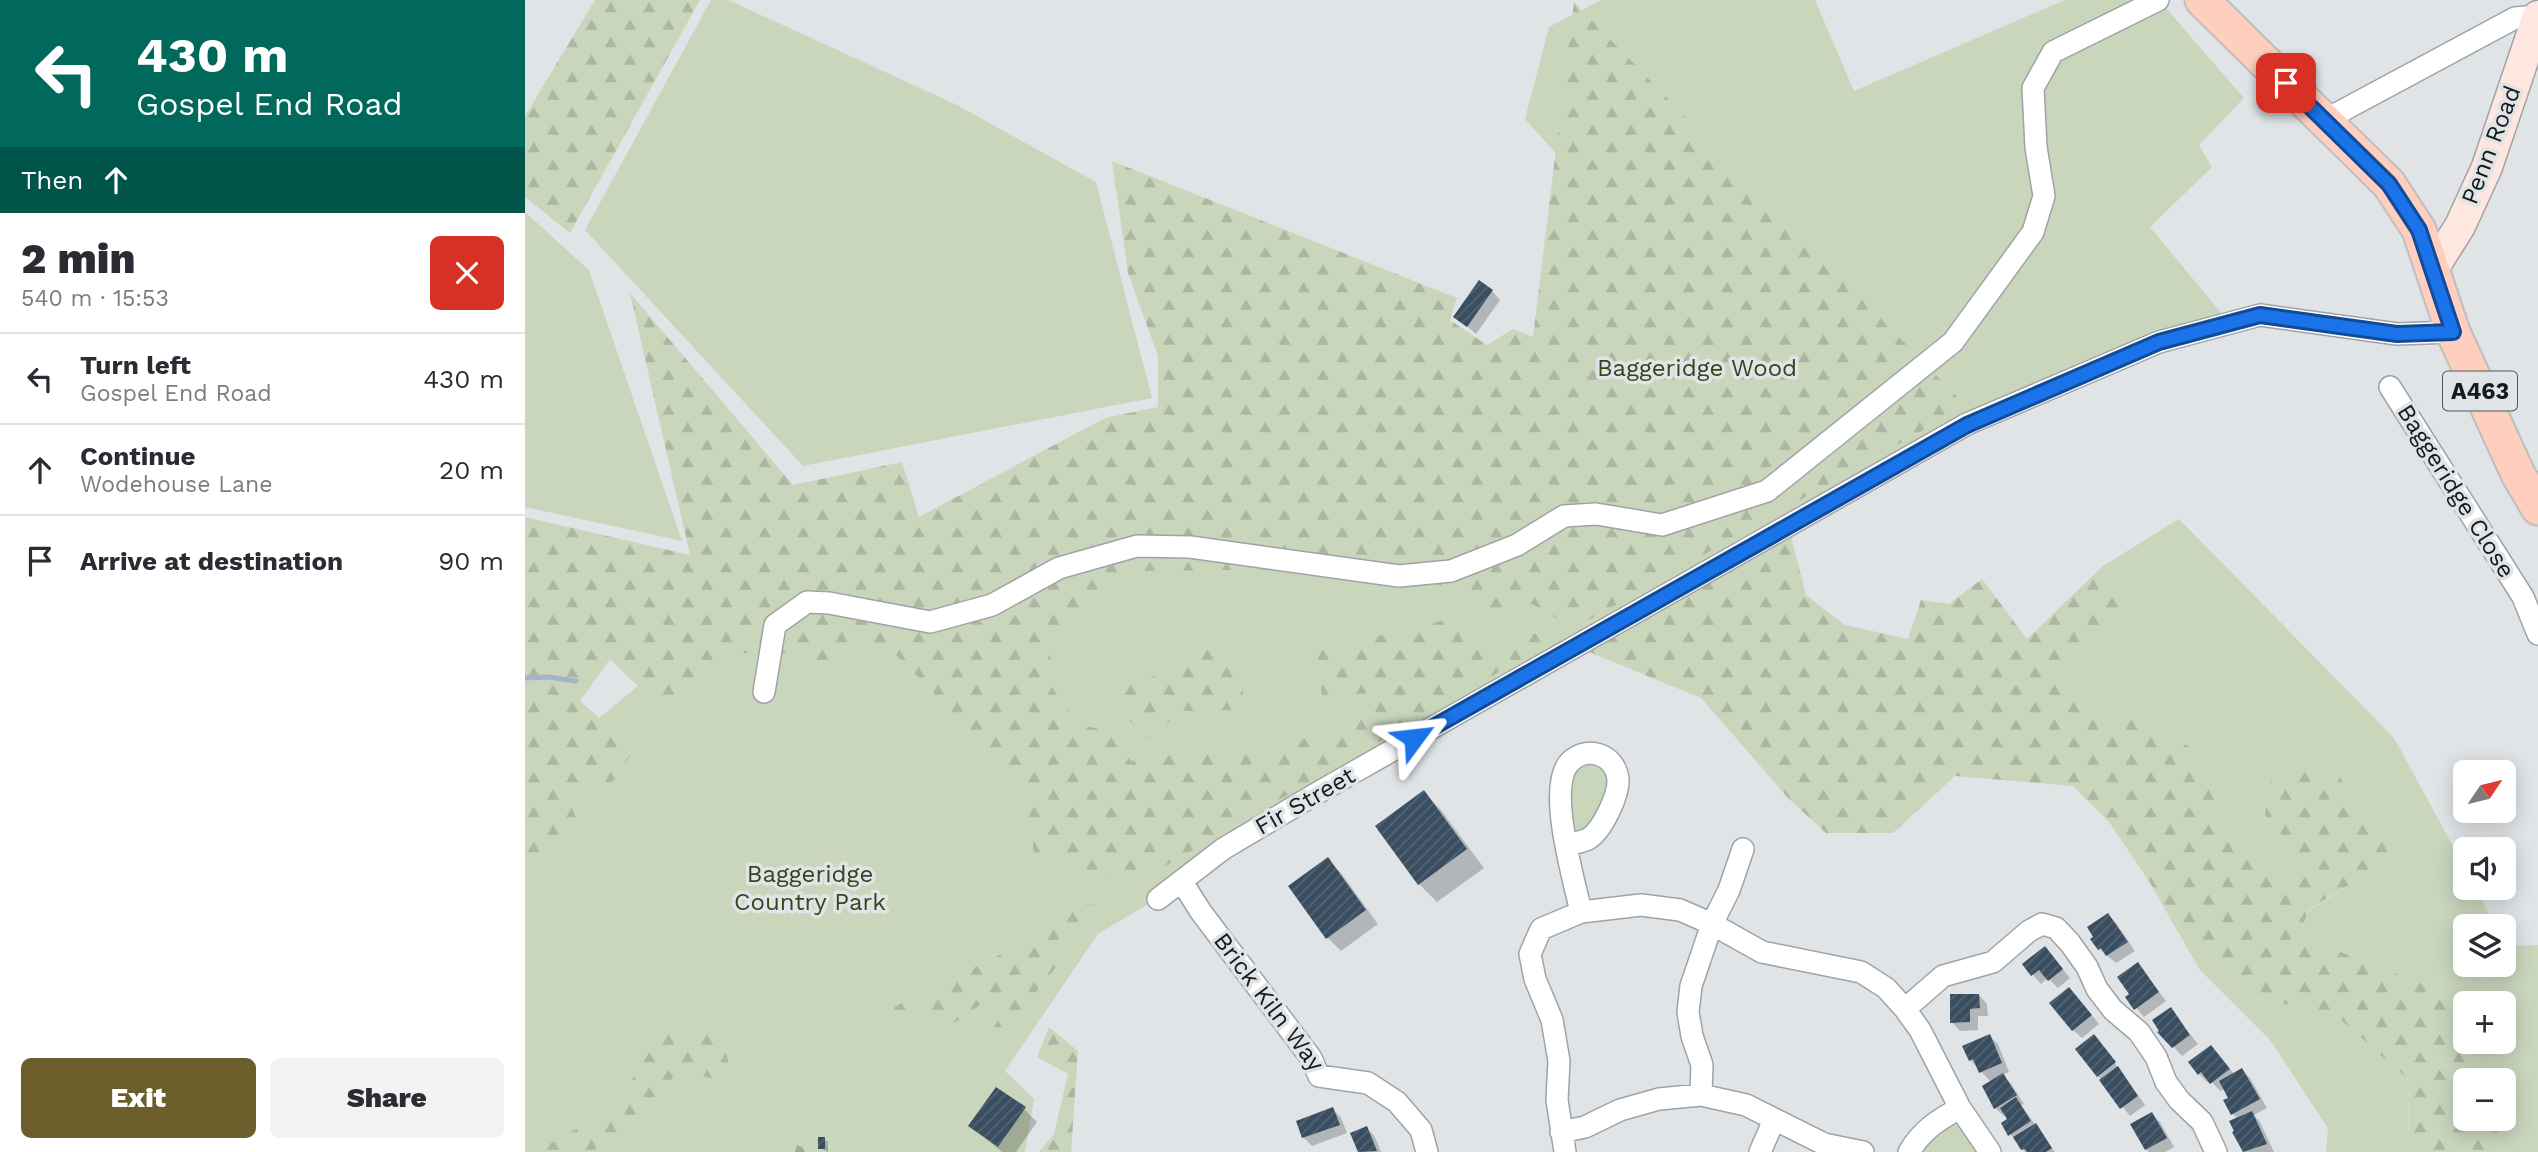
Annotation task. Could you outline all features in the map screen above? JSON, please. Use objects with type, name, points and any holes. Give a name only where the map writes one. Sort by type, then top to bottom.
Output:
[{"type":"main road","name":"A463","points":[[2202,0],[2389,184],[2419,230],[2453,332],[2518,474],[2538,508]]},
{"type":"street","points":[[764,692],[775,625],[807,602],[829,603],[930,622],[992,605],[1059,568],[1137,546],[1190,547],[1399,576],[1451,571],[1517,545],[1565,516],[1596,514],[1662,525],[1767,491],[1953,342],[2033,232],[2044,196],[2036,147],[2033,88],[2053,52],[2158,0]]},
{"type":"street","points":[[2325,120],[2515,18],[2538,16]]},
{"type":"street","name":"Penn Road","points":[[2433,269],[2460,226],[2487,167],[2538,16]]},
{"type":"street","name":"Fir Street","points":[[1158,899],[1223,849],[1319,792],[1980,419],[2159,342],[2260,315],[2397,334],[2453,332]]},
{"type":"street","name":"Baggeridge Close","points":[[2390,387],[2523,597],[2538,634]]},
{"type":"street","points":[[1567,845],[1580,912]]},
{"type":"street","points":[[1701,1095],[1702,1065],[1692,1036],[1688,1012],[1691,986],[1712,924],[1729,890],[1743,849]]},
{"type":"street","name":"Brick Kiln Way","points":[[1182,882],[1201,912],[1311,1058],[1319,1076],[1368,1083],[1397,1102],[1421,1129],[1427,1152]]},
{"type":"street","points":[[1863,1152],[1824,1144],[1746,1105],[1701,1095],[1659,1099],[1620,1110],[1585,1127],[1563,1142],[1557,1100],[1559,1061],[1552,1020],[1535,979],[1530,954],[1541,929],[1580,912],[1641,905],[1681,910],[1762,952],[1861,972],[1886,988],[1905,1009],[1920,1030],[1960,1108],[1990,1152]]},
{"type":"street","points":[[1905,1009],[1943,976],[1993,962],[2029,931],[2042,924],[2056,928],[2070,943],[2105,1000],[2139,1032],[2156,1057],[2166,1082],[2179,1100],[2202,1122],[2216,1152]]},
{"type":"street","points":[[1909,1152],[1933,1123],[1960,1108]]},
{"type":"street","points":[[1760,1152],[1774,1120]]},
{"type":"green space","points":[[595,0],[700,0],[570,233],[525,197],[525,116]]},
{"type":"green space","points":[[711,0],[728,0],[957,105],[1096,182],[1152,398],[803,466],[585,230]]},
{"type":"green space","name":"Baggeridge Country Park","points":[[1601,0],[1815,0],[1854,91],[2065,0],[2159,0],[2244,98],[2199,145],[2212,167],[2150,227],[2222,314],[1962,417],[1098,934],[1005,1071],[1034,1099],[1025,1152],[525,1152],[525,780],[755,588],[1562,415],[1562,160],[1525,119],[1549,27]]},
{"type":"green space","name":"Baggeridge Wood","points":[[1574,2],[1966,406],[1564,634],[1133,885],[1034,853],[1024,784],[895,654],[846,647],[832,680],[817,685],[797,653],[744,653],[663,711],[610,659],[580,701],[635,749],[613,781],[568,799],[579,825],[525,877],[525,517],[690,555],[630,293],[793,485],[902,462],[919,517],[1105,418],[1158,407],[1158,356],[1128,273],[1112,161],[1457,298],[1450,320],[1487,345],[1513,329],[1533,337]],"holes":[[[1411,568],[1485,612],[1532,604],[1566,624],[1487,648],[1454,618],[1317,651],[1322,697],[1393,691],[1349,728],[1254,751],[1197,752],[1131,761],[1106,731],[1076,723],[1052,687],[1050,647],[1078,614],[1139,571]]]},
{"type":"green space","points":[[525,212],[589,270],[682,541],[525,507]]},
{"type":"green space","points":[[2179,519],[2394,738],[2453,846],[2453,900],[2482,900],[2490,914],[2453,914],[2453,977],[2516,977],[2516,946],[2538,945],[2538,1152],[2501,1152],[2499,1131],[2516,1131],[2516,1068],[2491,1068],[2490,1054],[2516,1054],[2516,991],[2453,991],[2453,1002],[2436,989],[2300,936],[2308,911],[2395,857],[2265,815],[2307,866],[2282,884],[2224,822],[2194,750],[2138,714],[2086,714],[2058,686],[2073,661],[2126,602],[2103,566]]},
{"type":"green space","points":[[1779,536],[1791,536],[1806,595],[1845,625],[1908,639],[1921,600],[1949,604],[1982,579],[2027,639],[2103,566],[2126,602],[2073,661],[2059,686],[2086,714],[2138,714],[2194,750],[2224,822],[2282,883],[2307,866],[2265,815],[2272,773],[2333,767],[2395,857],[2308,910],[2300,936],[2436,989],[2453,1002],[2453,1054],[2490,1054],[2491,1068],[2453,1068],[2453,1131],[2499,1131],[2501,1152],[2408,1152],[2409,1080],[2332,1012],[2248,998],[2186,936],[2109,822],[2073,786],[1955,776],[1893,833],[1826,833],[1789,799],[1701,698],[1589,652]]},
{"type":"green space","points":[[1216,644],[1246,669],[1240,710],[1182,711],[1148,740],[1115,705],[1133,682],[1169,672]]},
{"type":"green space","points":[[1587,765],[1602,769],[1611,781],[1592,827],[1582,833],[1569,821],[1571,780],[1574,773]]},
{"type":"green space","points":[[2148,880],[2186,936],[2248,998],[2332,1012],[2409,1080],[2408,1152],[2326,1152],[2328,1128],[2270,1040],[2200,970]]},
{"type":"green space","points":[[1075,903],[1105,906],[975,1068],[970,1061],[1015,997],[997,993],[944,1030],[926,1013],[888,1010],[1024,943]]},
{"type":"green space","points":[[718,1016],[733,1084],[680,1070],[632,1123],[591,1152],[535,1152],[615,1107],[664,1028],[693,1042],[700,1017]]},
{"type":"green space","points":[[1049,1027],[1078,1051],[1071,1152],[1039,1152],[1054,1134],[1068,1074],[1037,1057]]},
{"type":"green space","points":[[1949,1125],[1956,1125],[1966,1132],[1979,1152],[1923,1152],[1930,1140]]},
{"type":"building","points":[[1479,280],[1493,290],[1467,327],[1453,317]]},
{"type":"building","points":[[1424,790],[1467,849],[1418,885],[1375,826]]},
{"type":"building","points":[[1328,857],[1366,910],[1326,939],[1288,886]]},
{"type":"building","points":[[2108,913],[2128,942],[2106,956],[2090,939],[2093,937],[2087,927]]},
{"type":"building","points":[[2045,946],[2063,969],[2048,981],[2039,970],[2031,976],[2022,964]]},
{"type":"building","points":[[2138,962],[2159,992],[2134,1010],[2125,997],[2129,994],[2117,977]]},
{"type":"building","points":[[2069,987],[2092,1015],[2072,1031],[2049,1003]]},
{"type":"building","points":[[1950,994],[1979,994],[1980,1008],[1970,1009],[1970,1022],[1950,1023]]},
{"type":"building","points":[[2171,1007],[2190,1035],[2172,1048],[2157,1032],[2159,1031],[2152,1020]]},
{"type":"building","points":[[1990,1034],[2002,1063],[1979,1073],[1973,1059],[1969,1061],[1962,1046]]},
{"type":"building","points":[[2094,1034],[2116,1062],[2097,1077],[2075,1049]]},
{"type":"building","points":[[2211,1045],[2230,1069],[2210,1084],[2201,1072],[2198,1075],[2188,1062]]},
{"type":"building","points":[[2118,1066],[2138,1096],[2120,1109],[2099,1080]]},
{"type":"building","points":[[2242,1068],[2260,1099],[2231,1115],[2223,1100],[2228,1098],[2219,1081]]},
{"type":"building","points":[[2003,1073],[2017,1095],[1994,1109],[1982,1086]]},
{"type":"building","points":[[996,1087],[1026,1107],[998,1147],[968,1126]]},
{"type":"building","points":[[2016,1097],[2031,1121],[2008,1136],[2001,1123],[2007,1119],[2000,1108]]},
{"type":"building","points":[[1333,1107],[1340,1125],[1302,1138],[1296,1121]]},
{"type":"building","points":[[2252,1111],[2267,1144],[2243,1152],[2229,1121]]},
{"type":"building","points":[[2152,1112],[2167,1138],[2145,1150],[2130,1124]]},
{"type":"building","points":[[2036,1123],[2052,1148],[2046,1152],[2021,1150],[2013,1137]]},
{"type":"building","points":[[1367,1126],[1377,1151],[1358,1152],[1350,1133]]},
{"type":"building","points":[[818,1137],[825,1137],[825,1149],[818,1149]]},
{"type":"waterway","points":[[525,678],[548,677],[576,681]]},
{"type":"route","points":[[1414,738],[1967,425],[2159,342],[2260,315],[2397,334],[2453,332],[2419,230],[2389,184],[2286,83]]}]
